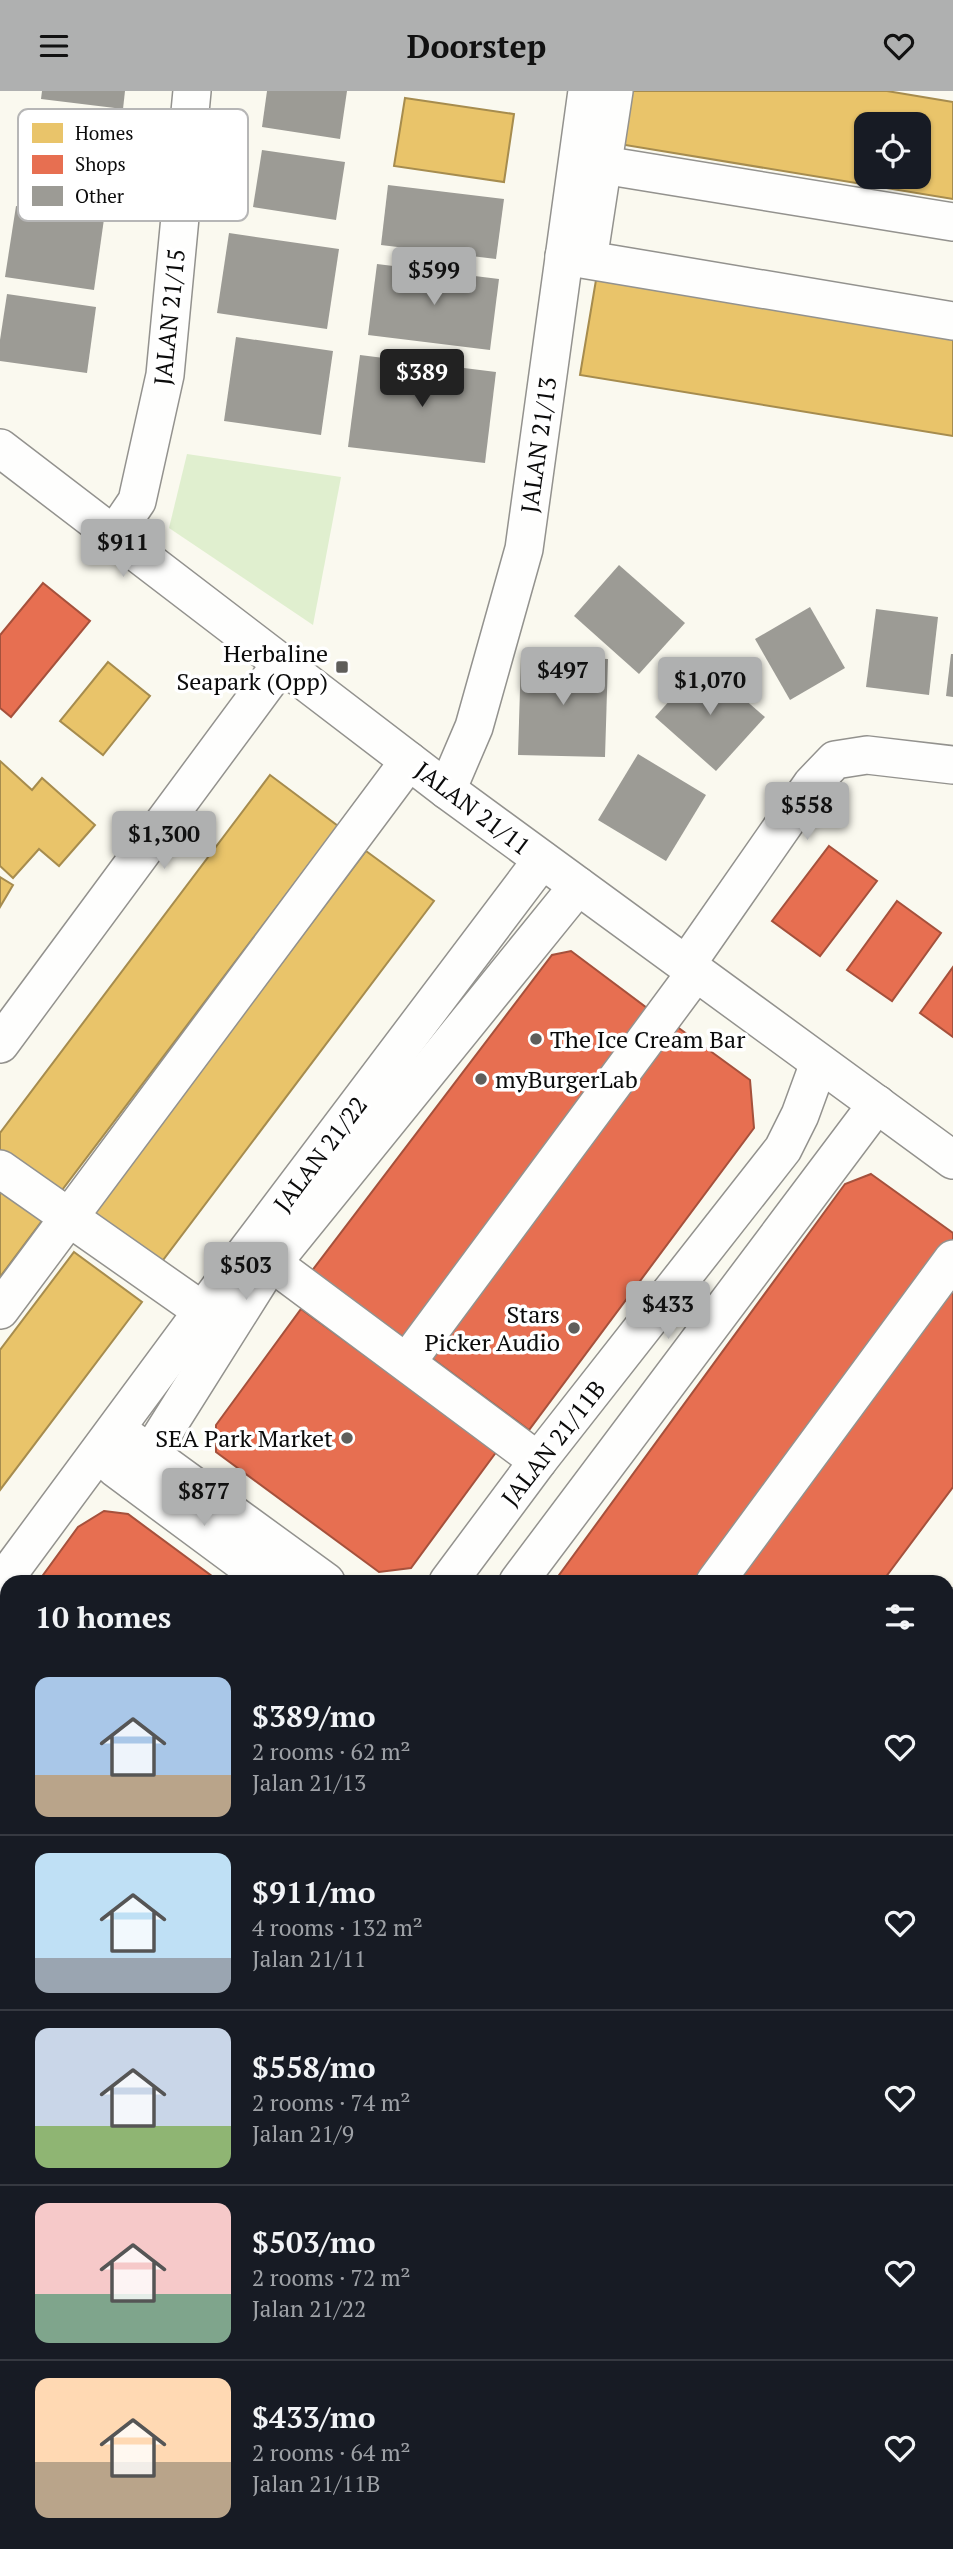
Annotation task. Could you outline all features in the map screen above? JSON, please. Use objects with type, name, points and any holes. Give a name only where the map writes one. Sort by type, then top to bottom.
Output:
[{"type":"street","name":"JALAN 21/15","points":[[190,109],[192,91]]},
{"type":"street","name":"JALAN 21/13","points":[[447,790],[474,727],[524,549],[576,258],[587,91]]},
{"type":"street","points":[[614,91],[603,165],[576,258],[953,321]]},
{"type":"street","points":[[603,165],[953,222]]},
{"type":"street","name":"JALAN 21/15","points":[[114,535],[137,501],[165,375],[180,221]]},
{"type":"street","name":"JALAN 21/11","points":[[0,448],[447,790],[953,1160]]},
{"type":"street","points":[[0,1044],[281,664]]},
{"type":"street","points":[[407,1362],[691,969],[813,784],[835,760],[867,755],[953,765]]},
{"type":"street","points":[[0,1310],[409,761]]},
{"type":"street","name":"JALAN 21/22","points":[[7,1575],[204,1312],[258,1266],[542,860]]},
{"type":"street","points":[[143,1468],[258,1266],[578,886]]},
{"type":"street","name":"JALAN 21/11B","points":[[453,1575],[538,1461],[783,1149],[800,1115],[819,1063]]},
{"type":"street","points":[[523,1575],[877,1104]]},
{"type":"street","points":[[0,1169],[204,1312]]},
{"type":"street","points":[[720,1575],[953,1259]]},
{"type":"street","points":[[258,1266],[407,1362],[538,1461]]},
{"type":"street","points":[[106,1442],[315,1575]]},
{"type":"street","points":[[143,1468],[261,1575]]},
{"type":"green space","points":[[187,454],[341,477],[313,625],[169,528]]},
{"type":"building: Homes","points":[[628,91],[887,91],[953,102],[953,199],[892,189],[931,189],[931,112],[854,112],[854,183],[619,144]]},
{"type":"building: Homes","points":[[405,98],[514,114],[504,182],[394,166]]},
{"type":"building: Homes","points":[[596,280],[953,339],[953,436],[580,375]]},
{"type":"building: Homes","points":[[108,662],[150,696],[103,755],[60,721]]},
{"type":"building: Homes","points":[[0,761],[32,790],[42,778],[95,825],[59,866],[39,849],[13,878],[0,866]]},
{"type":"building: Homes","points":[[270,775],[338,826],[59,1194],[0,1150],[0,1133]]},
{"type":"building: Homes","points":[[366,851],[434,901],[157,1268],[90,1217]]},
{"type":"building: Homes","points":[[0,877],[13,885],[0,907]]},
{"type":"building: Homes","points":[[0,1185],[44,1218],[0,1277]]},
{"type":"building: Homes","points":[[74,1252],[142,1302],[0,1490],[0,1350]]},
{"type":"building: Shops","points":[[43,583],[90,621],[11,717],[0,708],[0,635]]},
{"type":"building: Shops","points":[[829,846],[877,881],[820,956],[772,921]]},
{"type":"building: Shops","points":[[897,901],[941,933],[892,1001],[847,970]]},
{"type":"building: Shops","points":[[571,951],[651,1011],[406,1339],[311,1272],[552,955]]},
{"type":"building: Shops","points":[[953,967],[953,1037],[920,1013]]},
{"type":"building: Shops","points":[[676,1026],[750,1080],[754,1128],[529,1430],[429,1356]]},
{"type":"building: Shops","points":[[871,1174],[953,1233],[953,1241],[708,1575],[559,1575],[845,1184]]},
{"type":"building: Shops","points":[[953,1269],[953,1487],[887,1575],[735,1575]]},
{"type":"building: Shops","name":"SEA Park Market","points":[[301,1309],[497,1451],[411,1568],[379,1572],[216,1452],[216,1425]]},
{"type":"building: Shops","points":[[104,1511],[128,1514],[211,1575],[43,1575],[78,1527]]},
{"type":"building: Other","points":[[42,91],[125,91],[123,109],[41,99]]},
{"type":"building: Other","points":[[267,91],[347,91],[340,139],[262,127]]},
{"type":"building: Other","points":[[262,150],[345,162],[336,220],[253,207]]},
{"type":"building: Other","points":[[388,185],[504,199],[496,259],[381,245]]},
{"type":"building: Other","points":[[16,206],[18,221],[104,221],[94,290],[5,277]]},
{"type":"building: Other","points":[[229,233],[339,249],[327,329],[217,313]]},
{"type":"building: Other","points":[[377,264],[499,279],[490,350],[368,335]]},
{"type":"building: Other","points":[[7,294],[96,307],[87,373],[0,361],[0,340]]},
{"type":"building: Other","points":[[236,337],[333,351],[321,435],[224,421]]},
{"type":"building: Other","points":[[360,355],[496,372],[485,463],[348,447]]},
{"type":"building: Other","points":[[619,565],[685,623],[639,674],[574,616]]},
{"type":"building: Other","points":[[810,607],[845,668],[790,700],[755,639]]},
{"type":"building: Other","points":[[876,609],[938,617],[929,695],[866,687]]},
{"type":"building: Other","points":[[953,654],[953,697],[946,696]]},
{"type":"building: Other","points":[[521,656],[608,659],[605,757],[518,755]]},
{"type":"building: Other","points":[[703,663],[765,717],[716,771],[655,717]]},
{"type":"building: Other","points":[[638,754],[706,795],[666,861],[598,820]]},
{"type":"place","name":"Herbaline Seapark (Opp)","points":[[342,667]]},
{"type":"place","name":"The Ice Cream Bar","points":[[536,1039]]},
{"type":"place","name":"myBurgerLab","points":[[481,1079]]},
{"type":"place","name":"Stars Picker Audio","points":[[574,1328]]},
{"type":"place","name":"SEA Park Market","points":[[347,1438]]}]
